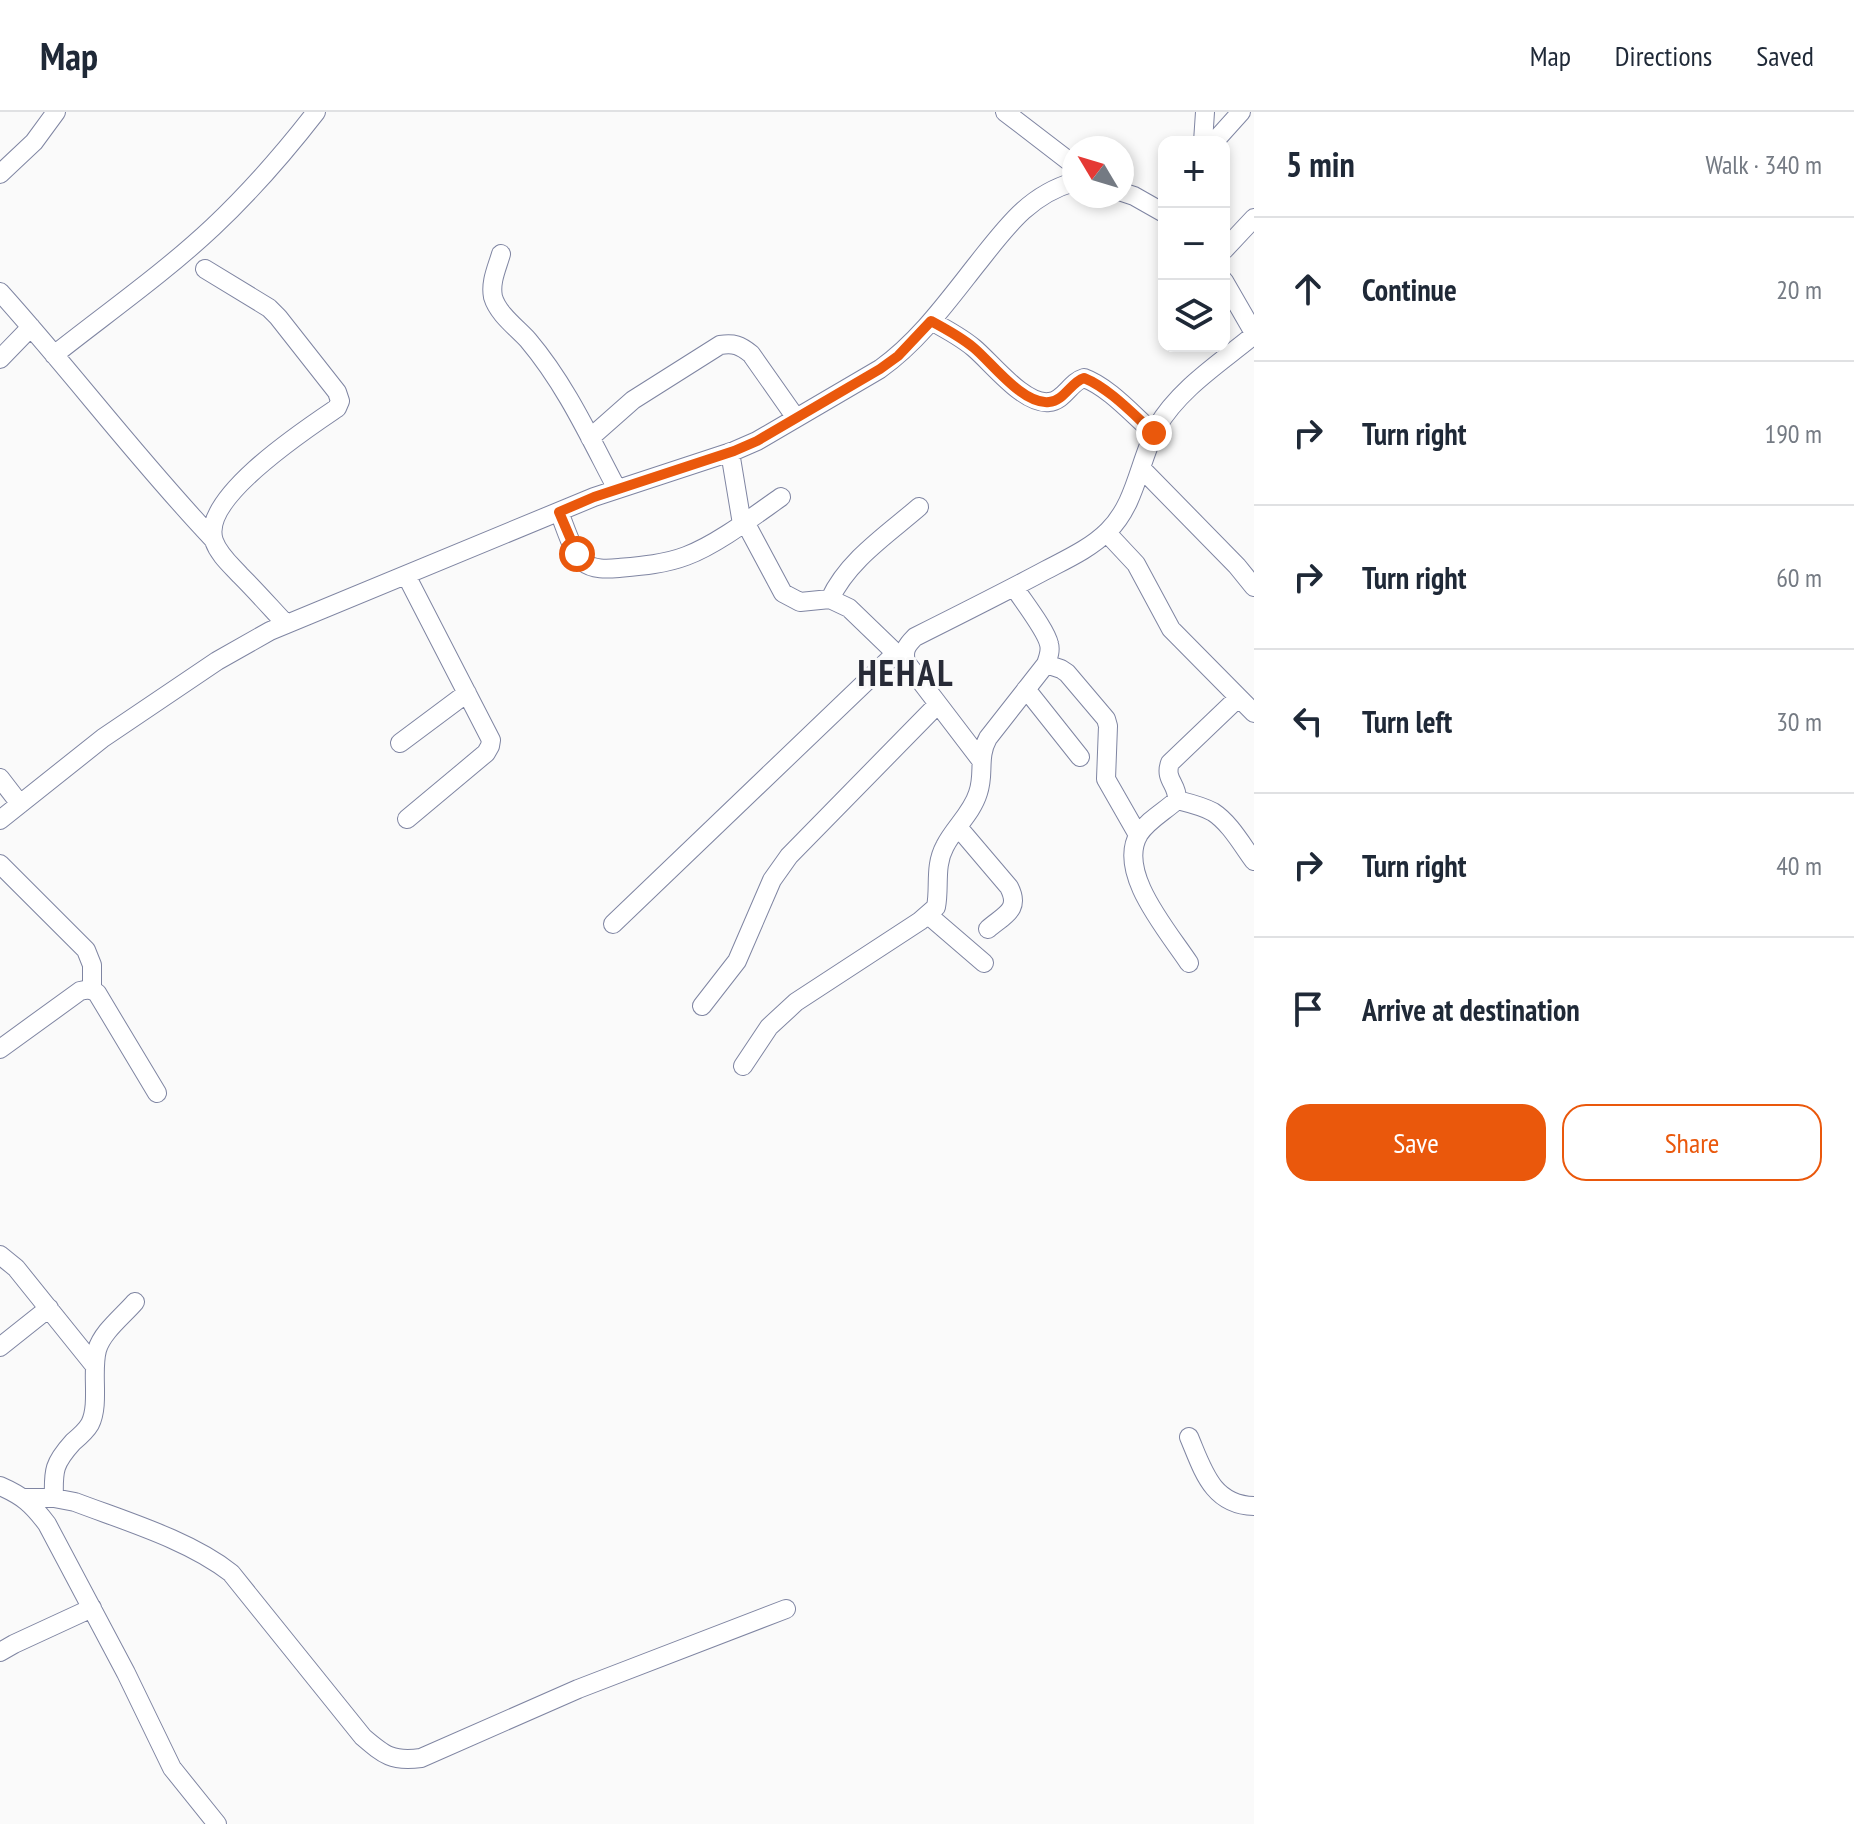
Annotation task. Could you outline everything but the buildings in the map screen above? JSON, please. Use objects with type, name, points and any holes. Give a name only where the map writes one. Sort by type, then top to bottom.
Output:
[{"type":"street","points":[[0,174],[34,142],[56,112]]},
{"type":"street","points":[[54,355],[214,226],[297,137],[316,112]]},
{"type":"street","points":[[1005,112],[1062,156]]},
{"type":"street","points":[[1203,136],[1205,112]]},
{"type":"street","points":[[1219,136],[1241,112]]},
{"type":"street","points":[[0,820],[103,738],[204,670],[270,631],[617,489],[757,441],[880,369],[898,356],[931,321],[1011,223],[1034,200],[1062,186]]},
{"type":"street","points":[[1134,196],[1158,210]]},
{"type":"street","points":[[1230,244],[1254,218]]},
{"type":"street","points":[[501,254],[492,284],[493,298],[553,372],[617,489]]},
{"type":"street","points":[[205,269],[269,308],[337,392],[340,401],[337,408],[286,444],[239,485],[223,503],[213,524],[213,539]]},
{"type":"street","points":[[613,924],[901,657],[915,637],[1014,587],[1107,533],[1129,500],[1154,433],[1179,397],[1253,330],[1230,291]]},
{"type":"street","points":[[0,292],[167,490],[213,539],[220,553],[286,624]]},
{"type":"street","points":[[931,321],[973,347],[1021,392],[1036,401],[1058,399],[1077,380],[1084,378],[1093,381],[1154,433]]},
{"type":"street","points":[[0,359],[31,327]]},
{"type":"street","points":[[590,438],[649,388],[720,345],[731,343],[751,354],[796,418]]},
{"type":"street","points":[[730,452],[744,523],[783,593],[800,602],[830,599],[849,608],[901,657],[980,759]]},
{"type":"street","points":[[1141,468],[1254,587]]},
{"type":"street","points":[[559,512],[583,562],[593,568],[607,569],[644,566],[688,556],[781,497]]},
{"type":"street","points":[[830,599],[849,569],[919,507]]},
{"type":"street","points":[[1107,533],[1136,564],[1171,629],[1254,713]]},
{"type":"street","points":[[406,575],[491,740],[486,753],[407,819]]},
{"type":"street","points":[[743,1066],[769,1027],[796,1002],[936,907],[940,858],[944,846],[979,791],[982,748],[1046,664],[1049,655],[1049,644],[1014,587]]},
{"type":"street","points":[[1046,664],[1067,673],[1106,719],[1106,779],[1138,835]]},
{"type":"street","points":[[1026,689],[1080,757]]},
{"type":"street","points":[[400,743],[467,693]]},
{"type":"street","points":[[1177,800],[1167,771],[1170,763],[1238,698]]},
{"type":"street","points":[[702,1006],[737,961],[778,870],[938,704]]},
{"type":"street","points":[[0,778],[20,804]]},
{"type":"street","points":[[1177,800],[1138,835],[1133,863],[1140,889],[1189,963]]},
{"type":"street","points":[[1177,800],[1201,807],[1223,820],[1254,861]]},
{"type":"street","points":[[958,827],[1014,896],[1015,903],[1011,909],[988,929]]},
{"type":"street","points":[[0,864],[86,950],[92,965],[92,990]]},
{"type":"street","points":[[929,914],[984,963]]},
{"type":"street","points":[[0,1049],[80,991],[92,990],[97,993],[157,1093]]},
{"type":"street","points":[[0,1255],[16,1268],[94,1365]]},
{"type":"street","points":[[54,1498],[55,1464],[90,1423],[94,1412],[94,1365],[98,1347],[135,1302]]},
{"type":"street","points":[[0,1347],[49,1308]]},
{"type":"street","points":[[1189,1437],[1204,1474],[1222,1497],[1254,1506]]},
{"type":"street","points":[[2,1490],[25,1498],[75,1502],[216,1560],[231,1573],[363,1737],[381,1752],[402,1761],[421,1758],[578,1689],[786,1609]]},
{"type":"street","points":[[25,1498],[47,1524],[172,1768],[217,1824]]},
{"type":"street","points":[[0,1652],[92,1608]]},
{"type":"district","name":"HEHAL","points":[[906,673]]},
{"type":"route","points":[[577,554],[559,512],[757,441],[880,369],[898,356],[931,321],[973,347],[1021,392],[1036,401],[1058,399],[1077,380],[1084,378],[1093,381],[1154,433]]}]
